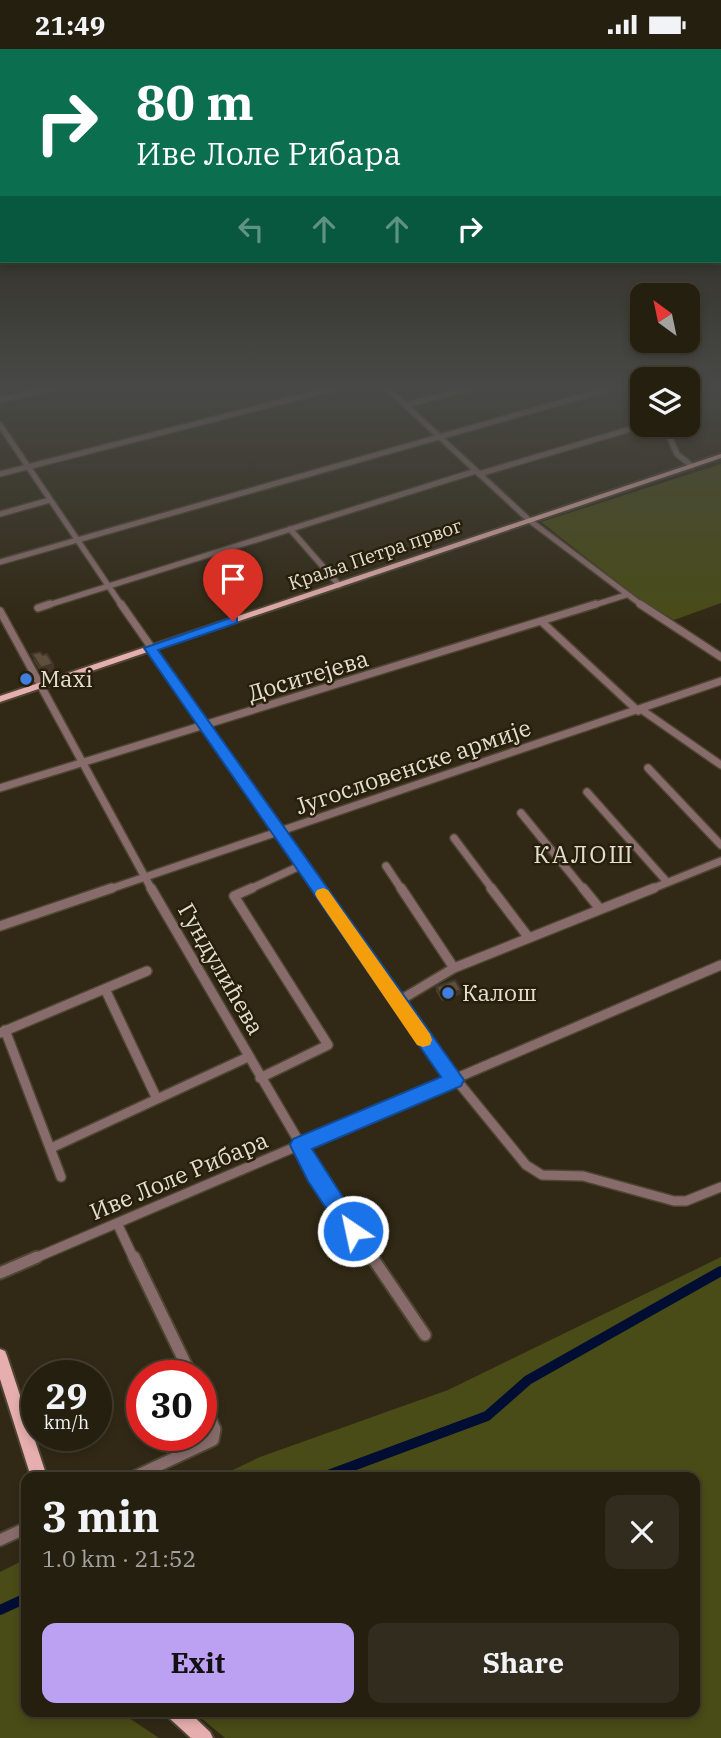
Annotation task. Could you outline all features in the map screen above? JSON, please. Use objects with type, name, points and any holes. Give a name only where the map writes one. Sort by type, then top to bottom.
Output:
[{"type":"main road","name":"Краља Петра првог","points":[[0,699],[692,466]]},
{"type":"main road","points":[[0,1356],[36,1472]]},
{"type":"main road","points":[[181,1717],[204,1738]]},
{"type":"street","points":[[0,474],[31,466]]},
{"type":"street","points":[[0,562],[334,466]]},
{"type":"street","points":[[470,466],[529,520],[626,595],[721,657]]},
{"type":"street","points":[[38,608],[503,466]]},
{"type":"street","points":[[26,467],[204,726],[281,831],[397,1002],[454,1080],[526,1165],[538,1173],[583,1176],[674,1201],[686,1201],[721,1187]]},
{"type":"street","points":[[0,514],[50,500]]},
{"type":"street","points":[[290,529],[339,585]]},
{"type":"street","name":"Доситејева","points":[[0,787],[626,595]]},
{"type":"street","name":"Гундулићева","points":[[0,611],[145,878],[315,1175],[425,1335]]},
{"type":"street","points":[[542,622],[640,710],[721,765]]},
{"type":"street","name":"Југословенске армије","points":[[0,926],[720,682]]},
{"type":"street","points":[[648,768],[721,845]]},
{"type":"street","points":[[587,792],[667,882]]},
{"type":"street","points":[[521,813],[600,909]]},
{"type":"street","points":[[454,838],[529,938]]},
{"type":"street","points":[[397,1002],[454,968],[721,861]]},
{"type":"street","points":[[260,1078],[328,1045],[233,896],[302,865]]},
{"type":"street","points":[[386,866],[454,968]]},
{"type":"street","name":"Иве Лоле Рибара","points":[[0,1273],[721,965]]},
{"type":"street","points":[[61,1177],[3,1032],[147,971]]},
{"type":"street","points":[[105,989],[157,1099]]},
{"type":"street","points":[[51,1148],[248,1057]]},
{"type":"street","points":[[117,1223],[184,1360]]},
{"type":"street","points":[[145,1472],[190,1451]]},
{"type":"street","points":[[0,1539],[21,1530]]},
{"type":"green space","points":[[721,466],[721,603],[674,620],[634,595],[541,522]]},
{"type":"green space","points":[[721,1257],[721,1738],[225,1738],[200,1717],[700,1717],[700,1472],[228,1472],[260,1457],[448,1390]]},
{"type":"green space","points":[[21,1562],[21,1717],[128,1717],[159,1738],[0,1738],[0,1572]]},
{"type":"building","points":[[32,654],[47,654],[53,664],[41,668]]},
{"type":"building","points":[[455,980],[461,990],[442,997],[436,987]]},
{"type":"waterway","points":[[336,1472],[487,1416],[528,1380],[721,1271]]},
{"type":"waterway","points":[[0,1610],[21,1600]]},
{"type":"slow traffic","points":[[323,894],[423,1040]]},
{"type":"place","name":"Maxi","points":[[26,679]]},
{"type":"place","name":"Калош","points":[[448,993]]},
{"type":"district","name":"КАЛОШ","points":[[584,855]]},
{"type":"route","points":[[233,621],[150,648],[454,1080],[300,1145],[315,1175],[353,1231]]}]
